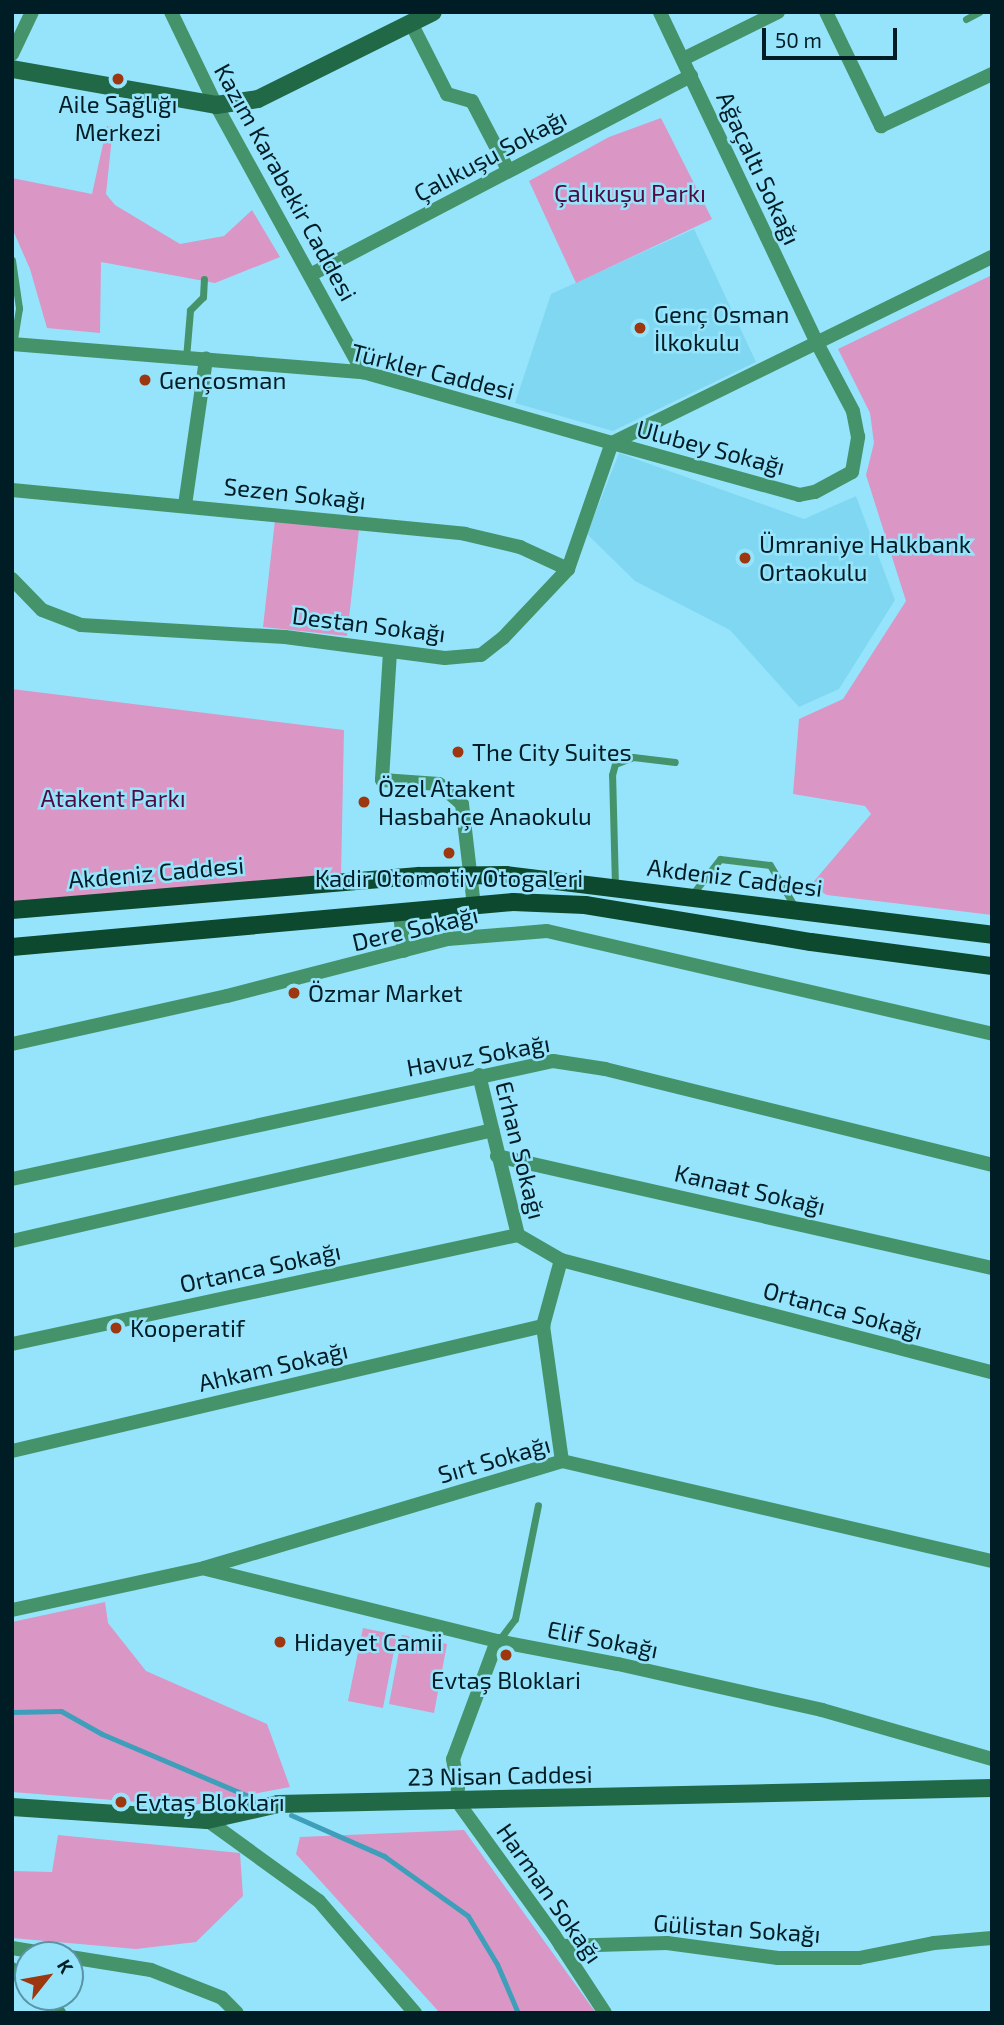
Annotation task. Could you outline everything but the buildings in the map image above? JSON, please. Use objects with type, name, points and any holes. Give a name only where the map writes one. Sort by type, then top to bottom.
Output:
[{"type":"main road","name":"Akdeniz Caddesi","points":[[12,910],[396,877],[506,875],[992,935]]},
{"type":"main road","name":"Akdeniz Caddesi","points":[[12,947],[513,902],[585,905],[811,942],[992,966]]},
{"type":"street","points":[[12,54],[32,12]]},
{"type":"street","name":"Kazım Karabekir Caddesi","points":[[171,12],[216,105],[363,372]]},
{"type":"street","points":[[12,69],[216,105],[258,99],[433,12]]},
{"type":"street","name":"Ağaçaltı Sokağı","points":[[660,12],[817,342],[853,411],[858,437],[852,472],[815,492],[799,495]]},
{"type":"street","points":[[683,59],[778,12]]},
{"type":"street","points":[[826,12],[881,126],[992,74]]},
{"type":"street","points":[[411,23],[447,94],[472,101],[508,170]]},
{"type":"street","name":"Çalıkuşu Sokağı","points":[[310,275],[691,76]]},
{"type":"street","points":[[612,443],[992,257]]},
{"type":"street","name":"Türkler Caddesi","points":[[12,344],[363,372],[612,443]]},
{"type":"street","points":[[185,505],[206,359]]},
{"type":"street","name":"Ulubey Sokağı","points":[[612,443],[799,495]]},
{"type":"street","name":"Destan Sokağı","points":[[12,579],[42,610],[81,625],[285,637],[445,658],[481,655],[503,638],[568,569],[612,443]]},
{"type":"street","name":"Sezen Sokağı","points":[[12,490],[464,534],[520,547],[568,569]]},
{"type":"street","points":[[390,652],[382,780],[439,784],[462,804],[474,906]]},
{"type":"street","points":[[400,913],[404,951]]},
{"type":"street","name":"Dere Sokağı","points":[[12,1044],[227,996],[448,939],[547,931],[992,1034]]},
{"type":"street","name":"Havuz Sokağı","points":[[12,1179],[553,1061],[605,1069],[992,1165]]},
{"type":"street","name":"Erhan Sokağı","points":[[479,1075],[518,1235],[561,1260]]},
{"type":"street","points":[[12,1241],[492,1130]]},
{"type":"street","name":"Kanaat Sokağı","points":[[498,1156],[992,1268]]},
{"type":"street","name":"Ortanca Sokağı","points":[[12,1344],[518,1235]]},
{"type":"street","points":[[561,1260],[543,1326],[562,1461]]},
{"type":"street","name":"Ortanca Sokağı","points":[[561,1260],[992,1372]]},
{"type":"street","name":"Ahkam Sokağı","points":[[12,1451],[543,1326]]},
{"type":"street","name":"Sırt Sokağı","points":[[12,1610],[204,1568],[562,1461],[992,1562]]},
{"type":"street","name":"Elif Sokağı","points":[[204,1568],[497,1641],[618,1664],[822,1710],[992,1759]]},
{"type":"street","points":[[457,1801],[458,1787],[453,1759],[497,1641]]},
{"type":"street","name":"23 Nisan Caddesi","points":[[12,1807],[207,1820],[278,1804],[992,1788]]},
{"type":"street","name":"Harman Sokağı","points":[[457,1801],[561,1946],[605,2013]]},
{"type":"street","points":[[207,1820],[318,1901],[415,2013]]},
{"type":"street","name":"Gülistan Sokağı","points":[[561,1946],[667,1943],[778,1958],[859,1958],[934,1943],[992,1938]]},
{"type":"street","points":[[84,1959],[151,1970],[222,1998],[237,2013]]},
{"type":"lane","points":[[965,19],[979,12]]},
{"type":"lane","points":[[12,260],[19,307],[12,344]]},
{"type":"lane","points":[[186,358],[190,310],[203,297],[204,279]]},
{"type":"lane","points":[[615,887],[615,764],[620,759],[648,757],[674,762]]},
{"type":"lane","points":[[691,897],[720,859],[733,860],[771,865],[796,910]]},
{"type":"lane","points":[[497,1641],[515,1619],[538,1505]]},
{"type":"shaded area","name":"Genç Osman İlkokulu","points":[[694,229],[756,362],[613,431],[515,403],[551,294]]},
{"type":"shaded area","name":"Ümraniye Halkbank Ortaokulu","points":[[619,453],[804,519],[856,496],[895,600],[839,689],[799,707],[730,630],[635,581],[587,534]]},
{"type":"green space","name":"Çalıkuşu Parkı","points":[[661,118],[712,219],[576,283],[529,181],[609,137]]},
{"type":"green space","points":[[107,126],[113,127],[106,194],[115,205],[180,244],[224,236],[252,210],[280,257],[215,283],[101,262],[100,333],[47,328],[30,269],[12,228],[12,178],[92,194]]},
{"type":"green space","points":[[992,275],[992,915],[827,895],[810,886],[871,814],[865,806],[793,794],[799,719],[843,699],[906,601],[866,475],[874,443],[870,413],[838,349]]},
{"type":"green space","points":[[275,520],[359,529],[347,636],[263,627]]},
{"type":"green space","name":"Atakent Parkı","points":[[12,689],[344,730],[341,876],[12,902]]},
{"type":"green space","points":[[105,1602],[108,1623],[146,1671],[267,1724],[290,1787],[188,1806],[12,1792],[12,1622]]},
{"type":"green space","points":[[363,1628],[397,1635],[383,1708],[348,1701]]},
{"type":"green space","points":[[402,1635],[447,1644],[434,1713],[389,1704]]},
{"type":"green space","points":[[464,1830],[596,2013],[440,2013],[296,1854],[300,1837]]},
{"type":"green space","points":[[58,1835],[240,1853],[243,1896],[196,1942],[136,1949],[84,1944],[84,1941],[12,1938],[12,1871],[52,1872]]},
{"type":"waterway","points":[[12,1712],[61,1711],[102,1734],[253,1798]]},
{"type":"waterway","points":[[291,1815],[384,1856],[468,1916],[497,1964],[518,2013]]},
{"type":"place","name":"Aile Sağlığı Merkezi","points":[[118,79]]},
{"type":"place","name":"Genç Osman İlkokulu","points":[[640,328]]},
{"type":"place","name":"Gençosman","points":[[145,380]]},
{"type":"place","name":"Ümraniye Halkbank Ortaokulu","points":[[745,558]]},
{"type":"place","name":"The City Suites","points":[[458,752]]},
{"type":"place","name":"Özel Atakent Hasbahçe Anaokulu","points":[[364,802]]},
{"type":"place","name":"Kadir Otomotiv Otogaleri","points":[[449,853]]},
{"type":"place","name":"Özmar Market","points":[[294,993]]},
{"type":"place","name":"Kooperatif","points":[[116,1328]]},
{"type":"place","name":"Hidayet Camii","points":[[280,1642]]},
{"type":"place","name":"Evtaş Bloklari","points":[[506,1655]]},
{"type":"place","name":"Evtaş Blokları","points":[[121,1802]]}]
